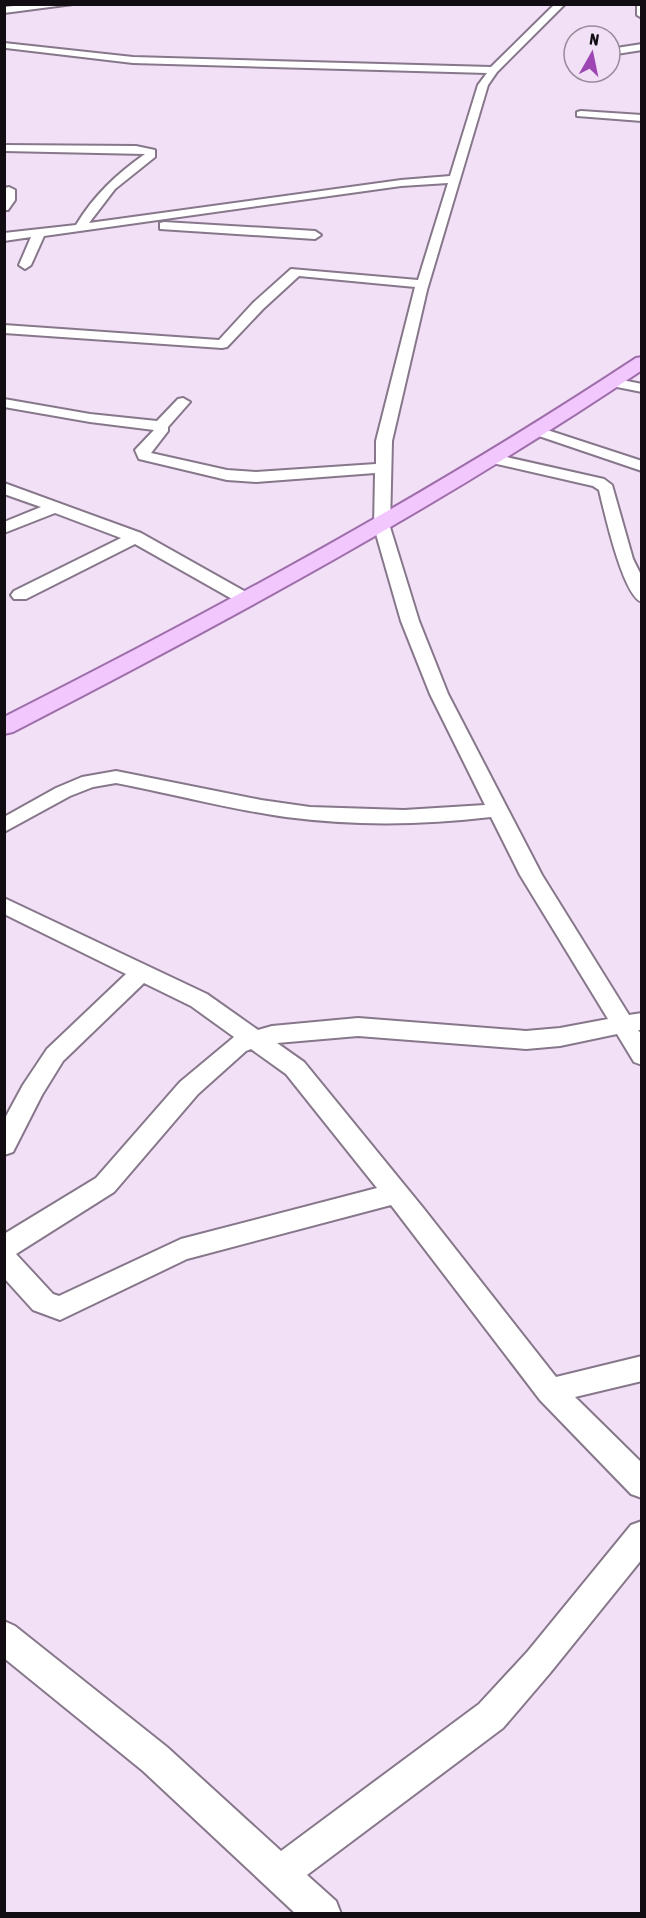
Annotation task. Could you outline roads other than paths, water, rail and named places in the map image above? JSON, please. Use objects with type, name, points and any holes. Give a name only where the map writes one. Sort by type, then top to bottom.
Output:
[{"type":"main road","points":[[4,727],[382,527],[538,431],[642,362]]},
{"type":"street","points":[[4,10],[69,4]]},
{"type":"street","points":[[561,4],[494,70],[483,85],[423,284],[384,441],[382,527],[411,621],[439,694],[531,875],[632,1023],[642,1056]]},
{"type":"street","points":[[640,4],[642,15]]},
{"type":"street","points":[[6,45],[133,60],[494,70]]},
{"type":"street","points":[[622,50],[642,47]]},
{"type":"street","points":[[581,114],[642,118]]},
{"type":"street","points":[[4,148],[136,149],[151,152],[152,154],[109,186],[74,228]]},
{"type":"street","points":[[4,237],[401,183],[456,179]]},
{"type":"street","points":[[4,207],[9,200],[9,190]]},
{"type":"street","points":[[127,222],[315,235]]},
{"type":"street","points":[[4,225],[74,228]]},
{"type":"street","points":[[25,265],[40,232]]},
{"type":"street","points":[[4,328],[222,344],[258,306],[296,272],[423,284]]},
{"type":"street","points":[[612,382],[642,388]]},
{"type":"street","points":[[183,402],[143,450],[144,456],[227,475],[283,476],[384,468]]},
{"type":"street","points":[[4,403],[126,423],[161,426]]},
{"type":"street","points":[[538,431],[642,466]]},
{"type":"street","points":[[493,459],[598,482],[606,488],[625,559],[642,597]]},
{"type":"street","points":[[4,488],[135,537],[247,600]]},
{"type":"street","points":[[4,528],[55,507]]},
{"type":"street","points":[[20,595],[135,537]]},
{"type":"street","points":[[4,826],[63,792],[89,781],[116,777],[308,813],[370,817],[451,816],[498,810]]},
{"type":"street","points":[[4,904],[199,1000],[295,1068],[396,1193],[550,1391],[642,1484]]},
{"type":"street","points":[[4,1145],[32,1091],[55,1055],[142,972]]},
{"type":"street","points":[[4,1248],[105,1185],[189,1088],[238,1044],[301,1032],[358,1027],[526,1040],[560,1037],[632,1023]]},
{"type":"street","points":[[295,1068],[301,1032]]},
{"type":"street","points":[[4,1259],[43,1302],[60,1308],[180,1250],[396,1193]]},
{"type":"street","points":[[550,1391],[642,1368]]},
{"type":"street","points":[[279,1874],[491,1716],[540,1662],[642,1536]]},
{"type":"street","points":[[4,1637],[155,1759],[323,1914]]}]
